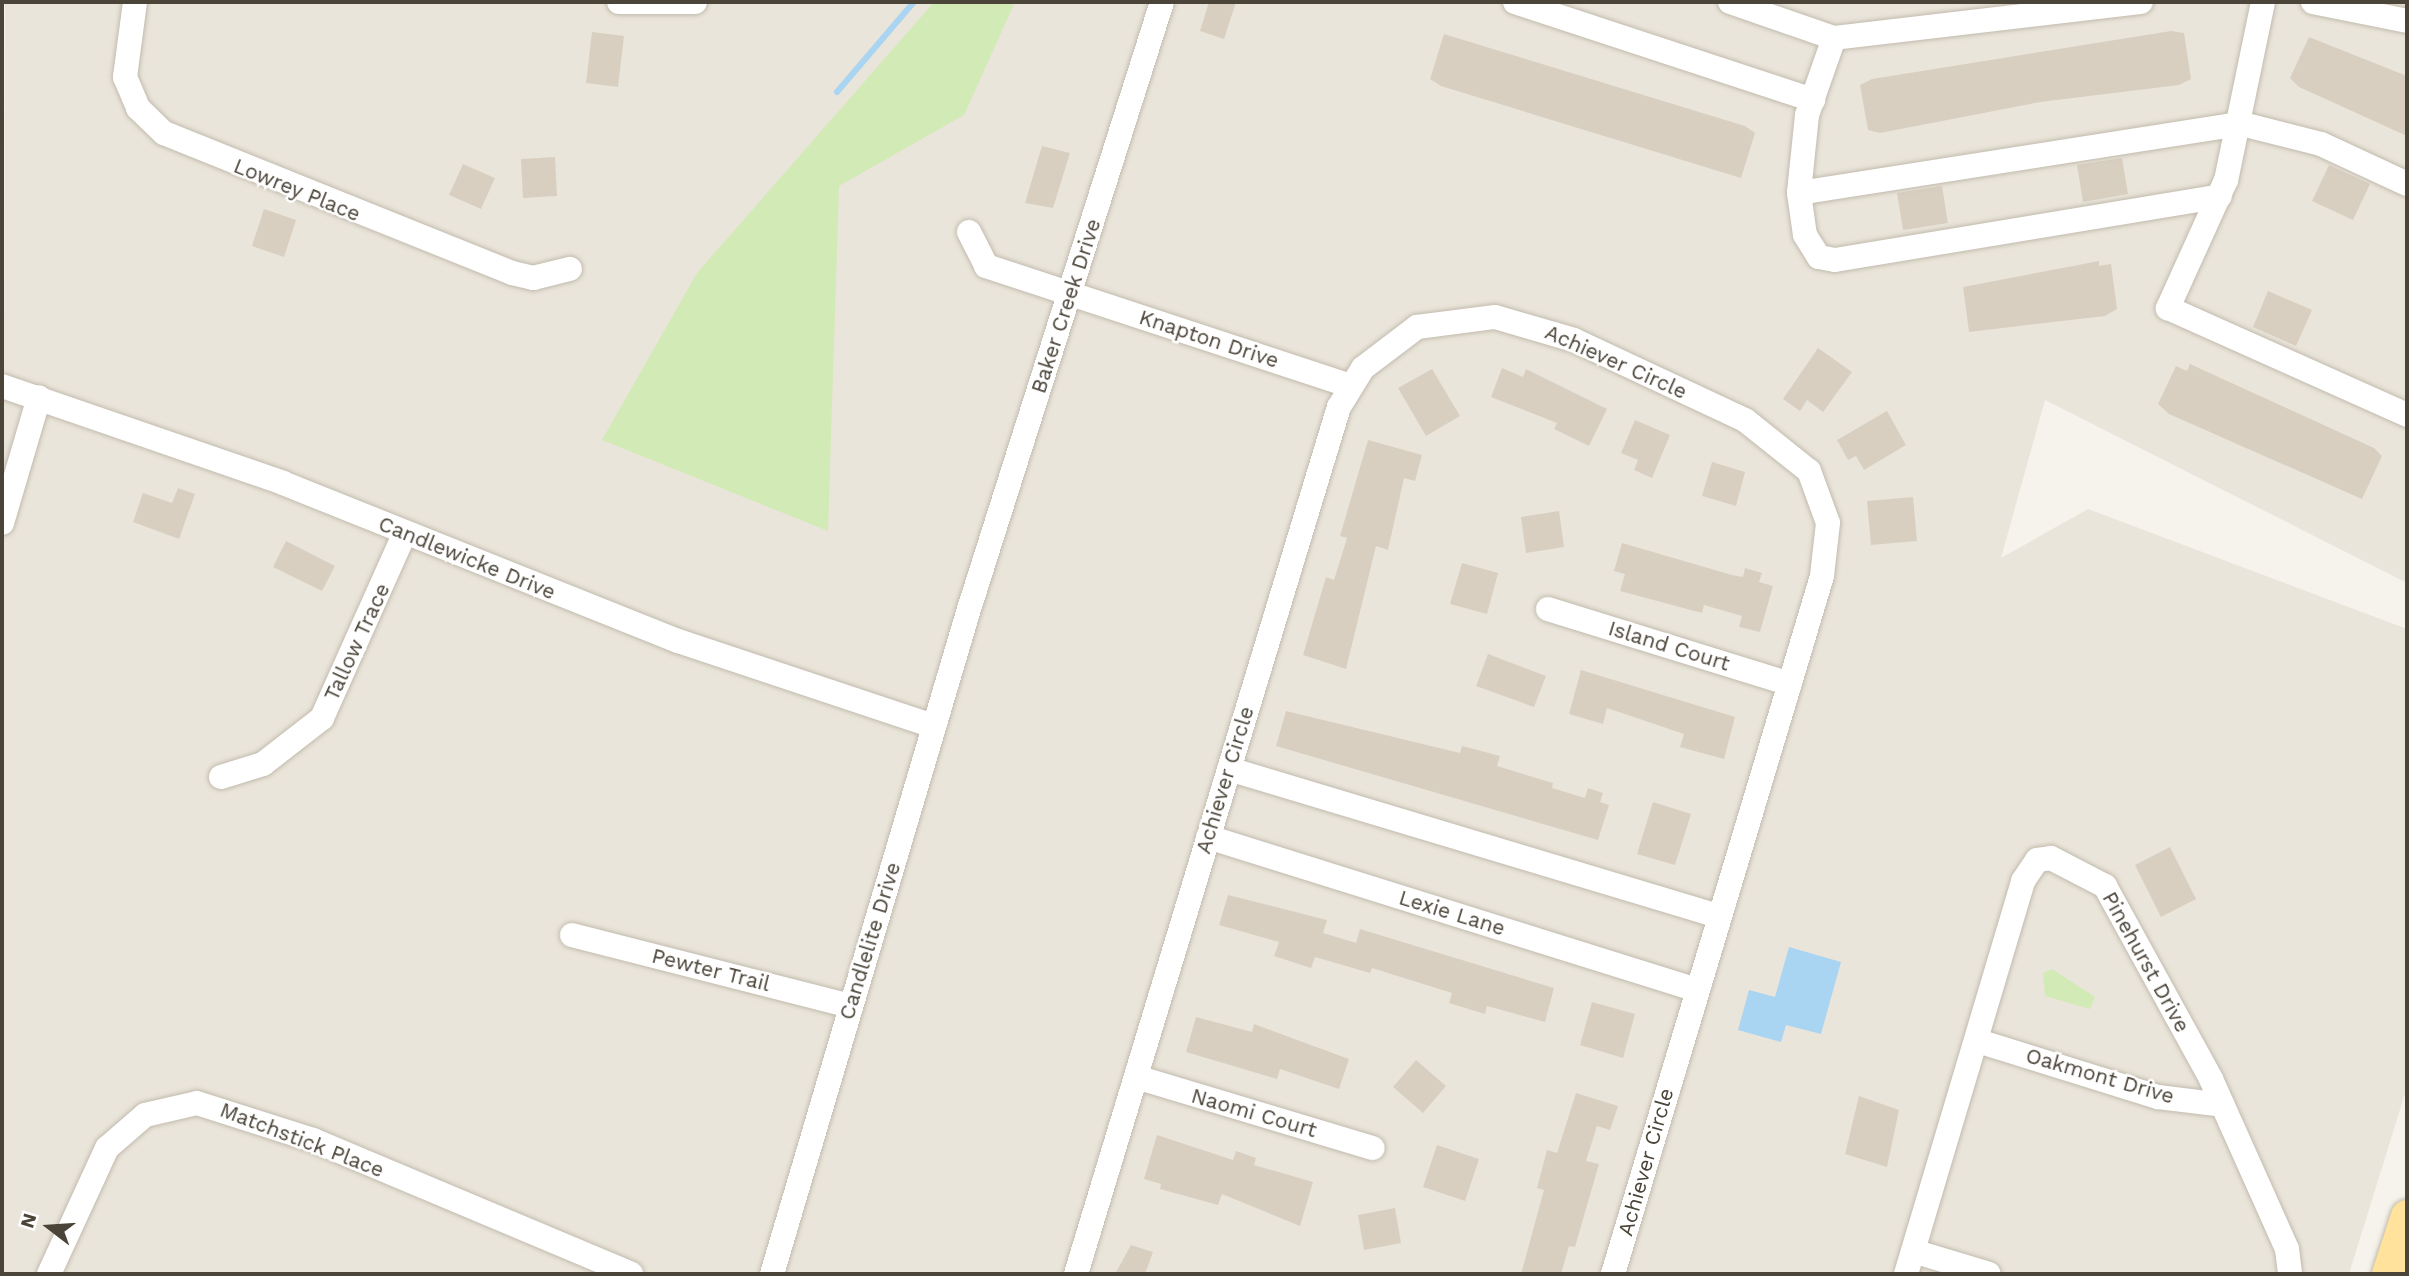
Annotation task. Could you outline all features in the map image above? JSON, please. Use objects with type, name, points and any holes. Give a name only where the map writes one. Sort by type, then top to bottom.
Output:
[{"type":"main road","points":[[2388,1274],[2407,1216]]},
{"type":"street","name":"Lowrey Place","points":[[135,2],[125,77],[138,108],[164,133],[512,273],[533,278],[570,270]]},
{"type":"street","points":[[619,2],[695,2]]},
{"type":"street","name":"Baker Creek Drive","points":[[969,609],[1162,2]]},
{"type":"street","points":[[1515,2],[1812,100]]},
{"type":"street","points":[[1730,2],[1833,38],[2141,2]]},
{"type":"street","points":[[2263,2],[2242,124],[2220,196],[2168,308],[2407,415]]},
{"type":"street","points":[[2313,2],[2407,21]]},
{"type":"street","points":[[1833,38],[1812,100],[1799,193],[1805,235],[1818,257],[1835,260],[2220,196]]},
{"type":"street","points":[[1799,193],[2242,124],[2321,144],[2407,184]]},
{"type":"street","name":"Knapton Drive","points":[[969,232],[986,266],[1349,385]]},
{"type":"street","name":"Achiever Circle","points":[[1076,1274],[1318,465],[1349,385],[1388,345],[1417,327],[1495,317],[1574,340],[1781,443],[1809,471],[1828,534],[1790,684],[1718,916],[1613,1274]]},
{"type":"street","name":"Candlewicke Drive","points":[[2,386],[284,483],[404,535],[691,645],[934,726]]},
{"type":"street","points":[[2,523],[39,397]]},
{"type":"street","name":"Tallow Trace","points":[[221,777],[263,764],[322,718],[404,535]]},
{"type":"street","name":"Candlelite Drive","points":[[772,1274],[969,609]]},
{"type":"street","name":"Island Court","points":[[1548,609],[1790,684]]},
{"type":"street","points":[[1229,769],[1718,916]]},
{"type":"street","name":"Lexie Lane","points":[[1208,837],[1697,990]]},
{"type":"street","name":"Pinehurst Drive","points":[[1910,1263],[1978,1041],[2023,881],[2037,860],[2061,860],[2105,886],[2223,1105],[2287,1249],[2290,1274]]},
{"type":"street","name":"Pewter Trail","points":[[572,935],[850,1006]]},
{"type":"street","name":"Oakmont Drive","points":[[1978,1041],[2158,1097],[2223,1105]]},
{"type":"street","name":"Naomi Court","points":[[1136,1077],[1373,1148]]},
{"type":"street","name":"Matchstick Place","points":[[49,1274],[107,1148],[145,1115],[197,1103],[313,1140],[631,1274]]},
{"type":"street","points":[[1910,1263],[1989,1274]]},
{"type":"shaded area","points":[[5,2],[2407,2],[2407,583],[2045,400],[2001,558],[2088,509],[2407,629],[2407,1087],[2349,1274],[2,1274]]},
{"type":"green space","points":[[934,2],[1015,2],[964,115],[839,186],[828,531],[602,440],[697,273]]},
{"type":"green space","points":[[2052,969],[2095,997],[2090,1009],[2045,996],[2043,973]]},
{"type":"water","points":[[1789,947],[1841,962],[1821,1034],[1786,1025],[1781,1042],[1738,1030],[1749,990],[1775,997]]},
{"type":"building","points":[[1209,2],[1236,2],[1224,39],[1200,31]]},
{"type":"building","points":[[2171,31],[2184,33],[2191,79],[2179,85],[2040,102],[1880,133],[1868,130],[1860,85],[1872,79]]},
{"type":"building","points":[[592,32],[624,36],[618,87],[586,83]]},
{"type":"building","points":[[1444,34],[1745,126],[1755,133],[1741,178],[1441,86],[1430,79]]},
{"type":"building","points":[[2309,37],[2407,76],[2407,136],[2299,87],[2290,78]]},
{"type":"building","points":[[1042,146],[1070,153],[1053,208],[1025,203]]},
{"type":"building","points":[[555,157],[557,196],[523,198],[521,159]]},
{"type":"building","points":[[2122,158],[2128,194],[2083,202],[2077,165]]},
{"type":"building","points":[[463,164],[495,178],[481,209],[449,195]]},
{"type":"building","points":[[2329,165],[2370,184],[2353,220],[2312,201]]},
{"type":"building","points":[[1942,186],[1948,223],[1903,230],[1897,193]]},
{"type":"building","points":[[264,209],[296,220],[284,257],[252,246]]},
{"type":"building","points":[[2099,261],[2099,266],[2111,264],[2117,309],[2105,316],[1969,332],[1963,287]]},
{"type":"building","points":[[2268,291],[2312,310],[2296,346],[2253,327]]},
{"type":"building","points":[[1818,348],[1852,372],[1823,412],[1807,400],[1800,411],[1783,399]]},
{"type":"building","points":[[2190,364],[2374,448],[2382,456],[2362,499],[2169,414],[2158,404],[2176,366],[2187,371]]},
{"type":"building","points":[[1502,368],[1523,377],[1526,369],[1607,409],[1589,446],[1554,429],[1557,423],[1491,397]]},
{"type":"building","points":[[1432,369],[1460,416],[1426,436],[1398,388]]},
{"type":"building","points":[[1887,411],[1906,445],[1864,470],[1856,456],[1848,460],[1837,440]]},
{"type":"building","points":[[1635,420],[1670,435],[1652,478],[1634,470],[1638,460],[1621,453]]},
{"type":"building","points":[[1368,440],[1422,455],[1415,481],[1404,478],[1388,550],[1376,546],[1346,669],[1303,655],[1326,577],[1334,580],[1347,538],[1340,536]]},
{"type":"building","points":[[1712,462],[1745,472],[1736,506],[1702,496]]},
{"type":"building","points":[[178,488],[195,494],[179,539],[133,522],[143,493],[172,503]]},
{"type":"building","points":[[1913,497],[1917,541],[1871,545],[1867,501]]},
{"type":"building","points":[[1559,511],[1564,547],[1526,553],[1521,517]]},
{"type":"building","points":[[286,541],[335,566],[322,591],[273,567]]},
{"type":"building","points":[[1622,543],[1732,575],[1743,577],[1745,568],[1762,573],[1759,582],[1773,586],[1760,632],[1739,627],[1742,616],[1704,605],[1702,613],[1620,591],[1625,574],[1614,571]]},
{"type":"building","points":[[1462,563],[1498,573],[1487,614],[1450,604]]},
{"type":"building","points":[[1488,654],[1546,676],[1534,707],[1476,686]]},
{"type":"building","points":[[1581,670],[1735,717],[1724,759],[1680,747],[1684,734],[1607,708],[1603,724],[1569,714]]},
{"type":"building","points":[[1286,711],[1460,753],[1462,746],[1500,756],[1497,766],[1553,783],[1552,788],[1585,798],[1588,788],[1603,793],[1600,802],[1609,805],[1598,840],[1276,746]]},
{"type":"building","points":[[1653,802],[1691,814],[1675,865],[1637,854]]},
{"type":"building","points":[[2170,847],[2196,899],[2161,917],[2135,865]]},
{"type":"building","points":[[1228,895],[1327,920],[1323,933],[1356,943],[1360,929],[1554,988],[1545,1022],[1487,1006],[1485,1014],[1449,1003],[1452,993],[1372,968],[1370,973],[1315,957],[1311,968],[1274,956],[1279,942],[1219,925]]},
{"type":"building","points":[[1592,1002],[1635,1014],[1623,1058],[1580,1045]]},
{"type":"building","points":[[1196,1017],[1252,1032],[1254,1024],[1349,1059],[1339,1089],[1280,1069],[1277,1079],[1186,1052]]},
{"type":"building","points":[[1416,1060],[1446,1086],[1423,1113],[1393,1087]]},
{"type":"building","points":[[1576,1093],[1618,1106],[1610,1130],[1597,1126],[1586,1161],[1599,1164],[1575,1247],[1569,1246],[1561,1274],[1521,1274],[1544,1190],[1537,1188],[1547,1150],[1557,1153]]},
{"type":"building","points":[[1859,1096],[1899,1110],[1887,1167],[1845,1154]]},
{"type":"building","points":[[1157,1135],[1233,1160],[1236,1151],[1256,1158],[1254,1165],[1313,1182],[1300,1226],[1222,1194],[1218,1205],[1160,1189],[1161,1184],[1144,1179]]},
{"type":"building","points":[[1437,1145],[1479,1159],[1465,1201],[1423,1187]]},
{"type":"building","points":[[1395,1208],[1401,1243],[1364,1250],[1358,1215]]},
{"type":"building","points":[[1131,1245],[1153,1252],[1145,1274],[1115,1274]]},
{"type":"waterway","points":[[837,92],[914,2]]}]
